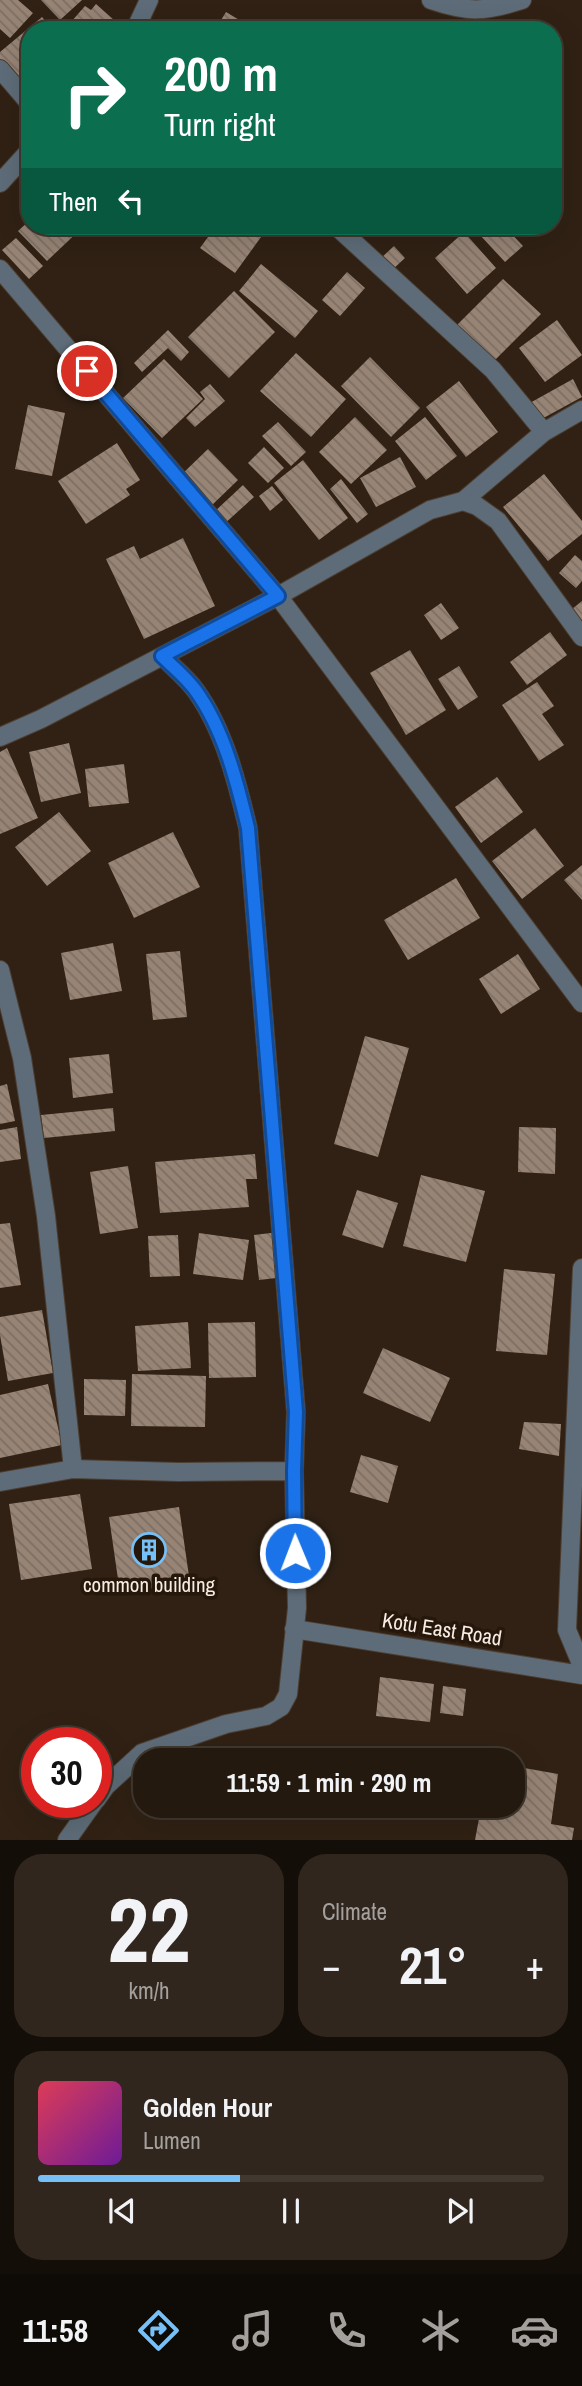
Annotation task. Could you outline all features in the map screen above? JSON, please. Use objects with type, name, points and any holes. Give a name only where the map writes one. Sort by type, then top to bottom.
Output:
[{"type":"street","points":[[139,21],[149,0]]},
{"type":"street","points":[[431,0],[453,8],[487,11],[522,0]]},
{"type":"street","points":[[0,69],[21,94]]},
{"type":"street","points":[[0,183],[21,160]]},
{"type":"street","points":[[346,235],[493,370],[544,432]]},
{"type":"street","points":[[0,269],[278,596],[582,1003]]},
{"type":"street","points":[[0,737],[41,719],[278,596],[430,510],[463,501],[544,432],[579,418]]},
{"type":"street","points":[[463,501],[477,506],[498,521],[582,636]]},
{"type":"street","points":[[112,1780],[142,1753],[226,1724],[267,1716],[281,1707],[288,1694],[296,1608],[296,1412],[248,828],[225,749],[211,716],[195,690],[162,656]]},
{"type":"street","points":[[0,970],[22,1058],[46,1216],[73,1469]]},
{"type":"street","points":[[582,1268],[566,1630],[582,1666]]},
{"type":"street","points":[[0,1482],[73,1469],[294,1471]]},
{"type":"street","name":"Kotu East Road","points":[[294,1629],[582,1675]]},
{"type":"street","points":[[67,1840],[83,1818]]},
{"type":"building","points":[[0,0],[18,0],[33,13],[26,21],[21,21],[21,26],[10,38],[0,29]]},
{"type":"building","points":[[41,0],[82,0],[60,20]]},
{"type":"building","points":[[96,4],[114,20],[72,21],[85,6],[91,10]]},
{"type":"building","points":[[226,12],[241,21],[220,21]]},
{"type":"building","points":[[21,34],[21,89],[0,65],[0,52]]},
{"type":"building","points":[[22,235],[74,235],[47,261]]},
{"type":"building","points":[[209,235],[262,235],[235,273],[200,248]]},
{"type":"building","points":[[461,235],[467,235],[496,268],[467,294],[435,258]]},
{"type":"building","points":[[480,235],[513,235],[523,246],[505,262]]},
{"type":"building","points":[[16,238],[43,266],[29,279],[2,250]]},
{"type":"building","points":[[394,246],[405,258],[391,271],[380,259]]},
{"type":"building","points":[[261,264],[318,311],[295,338],[239,291]]},
{"type":"building","points":[[347,272],[365,288],[340,316],[322,300]]},
{"type":"building","points":[[503,279],[541,314],[494,361],[457,325]]},
{"type":"building","points":[[234,291],[275,332],[229,378],[188,337]]},
{"type":"building","points":[[557,320],[582,355],[545,382],[519,348]]},
{"type":"building","points":[[168,330],[189,352],[181,361],[168,348],[142,372],[134,363]]},
{"type":"building","points":[[296,353],[346,399],[311,437],[260,391]]},
{"type":"building","points":[[370,357],[420,408],[391,437],[341,386]]},
{"type":"building","points":[[164,359],[203,399],[162,438],[123,398]]},
{"type":"building","points":[[573,379],[582,397],[538,421],[528,404]]},
{"type":"building","points":[[459,381],[498,432],[466,457],[426,407]]},
{"type":"building","points":[[210,384],[225,401],[195,427],[186,418],[205,399],[200,392]]},
{"type":"building","points":[[28,405],[65,413],[52,476],[15,469]]},
{"type":"building","points":[[355,417],[387,450],[351,484],[319,452]]},
{"type":"building","points":[[425,417],[457,456],[426,480],[395,441]]},
{"type":"building","points":[[278,422],[306,452],[291,466],[262,436]]},
{"type":"building","points":[[117,443],[140,480],[126,489],[130,495],[86,524],[58,481]]},
{"type":"building","points":[[264,447],[284,468],[268,483],[248,463]]},
{"type":"building","points":[[208,449],[238,480],[210,507],[180,476]]},
{"type":"building","points":[[400,457],[416,487],[376,507],[360,478]]},
{"type":"building","points":[[303,460],[348,518],[319,540],[274,483]]},
{"type":"building","points":[[544,474],[582,521],[582,534],[548,561],[503,507]]},
{"type":"building","points":[[341,479],[368,514],[357,523],[330,489]]},
{"type":"building","points":[[243,485],[254,497],[222,526],[212,514]]},
{"type":"building","points":[[272,486],[283,500],[270,511],[259,496]]},
{"type":"building","points":[[183,538],[215,606],[144,639],[106,559],[134,546],[140,559]]},
{"type":"building","points":[[575,555],[582,561],[582,581],[576,588],[559,573]]},
{"type":"building","points":[[582,601],[582,621],[572,609]]},
{"type":"building","points":[[441,603],[459,628],[441,640],[424,615]]},
{"type":"building","points":[[550,632],[567,655],[527,685],[510,662]]},
{"type":"building","points":[[410,650],[446,710],[406,735],[370,673]]},
{"type":"building","points":[[459,666],[478,697],[458,710],[438,679]]},
{"type":"building","points":[[537,682],[554,706],[542,714],[564,745],[539,761],[502,705]]},
{"type":"building","points":[[69,743],[81,793],[41,802],[29,752]]},
{"type":"building","points":[[7,748],[38,818],[0,834],[0,752]]},
{"type":"building","points":[[124,764],[129,803],[89,807],[85,769]]},
{"type":"building","points":[[497,777],[523,812],[481,843],[455,807]]},
{"type":"building","points":[[59,812],[91,851],[47,886],[15,847]]},
{"type":"building","points":[[535,828],[564,866],[522,899],[492,861]]},
{"type":"building","points":[[173,832],[200,887],[134,918],[108,863]]},
{"type":"building","points":[[582,865],[582,900],[564,880]]},
{"type":"building","points":[[456,878],[480,918],[408,960],[384,920]]},
{"type":"building","points":[[113,943],[122,991],[70,1000],[61,953]]},
{"type":"building","points":[[180,951],[187,1017],[153,1020],[146,954]]},
{"type":"building","points":[[518,954],[540,989],[501,1014],[479,979]]},
{"type":"building","points":[[365,1036],[409,1048],[378,1157],[334,1144]]},
{"type":"building","points":[[109,1054],[113,1093],[73,1098],[69,1058]]},
{"type":"building","points":[[7,1084],[15,1121],[0,1124],[0,1086]]},
{"type":"building","points":[[113,1108],[115,1131],[44,1138],[41,1115]]},
{"type":"building","points":[[17,1127],[21,1159],[0,1162],[0,1130]]},
{"type":"building","points":[[519,1127],[556,1128],[555,1174],[518,1172]]},
{"type":"building","points":[[255,1154],[257,1179],[246,1179],[249,1207],[160,1213],[155,1162]]},
{"type":"building","points":[[128,1166],[138,1228],[100,1234],[90,1172]]},
{"type":"building","points":[[421,1175],[485,1191],[466,1262],[403,1246]]},
{"type":"building","points":[[357,1190],[398,1203],[383,1248],[342,1235]]},
{"type":"building","points":[[10,1223],[21,1285],[0,1288],[0,1224]]},
{"type":"building","points":[[279,1232],[285,1277],[259,1280],[254,1235]]},
{"type":"building","points":[[199,1233],[249,1240],[243,1280],[193,1274]]},
{"type":"building","points":[[178,1235],[180,1276],[150,1277],[148,1236]]},
{"type":"building","points":[[504,1269],[555,1274],[547,1355],[496,1351]]},
{"type":"building","points":[[42,1310],[53,1373],[8,1381],[0,1335],[0,1317]]},
{"type":"building","points":[[188,1322],[191,1368],[138,1371],[135,1326]]},
{"type":"building","points":[[255,1322],[256,1377],[209,1378],[208,1323]]},
{"type":"building","points":[[383,1348],[450,1378],[430,1422],[363,1393]]},
{"type":"building","points":[[132,1374],[206,1376],[205,1427],[131,1426]]},
{"type":"building","points":[[84,1379],[126,1380],[125,1416],[84,1415]]},
{"type":"building","points":[[48,1384],[62,1445],[0,1458],[0,1395]]},
{"type":"building","points":[[524,1422],[561,1424],[559,1456],[519,1449]]},
{"type":"building","points":[[361,1455],[398,1466],[388,1503],[350,1492]]},
{"type":"building","points":[[80,1494],[92,1569],[21,1580],[9,1504]]},
{"type":"building","name":"common building","points":[[179,1507],[190,1583],[120,1593],[109,1517]]},
{"type":"building","points":[[380,1677],[434,1684],[430,1722],[376,1716]]},
{"type":"building","points":[[443,1686],[466,1689],[463,1716],[440,1713]]},
{"type":"building","points":[[525,1768],[558,1774],[551,1824],[574,1828],[572,1840],[475,1840],[479,1818],[525,1818]]},
{"type":"place","name":"common building","points":[[149,1550]]},
{"type":"route","points":[[87,371],[278,596],[162,656],[195,690],[211,716],[242,801],[248,828],[296,1412],[295,1553]]}]
